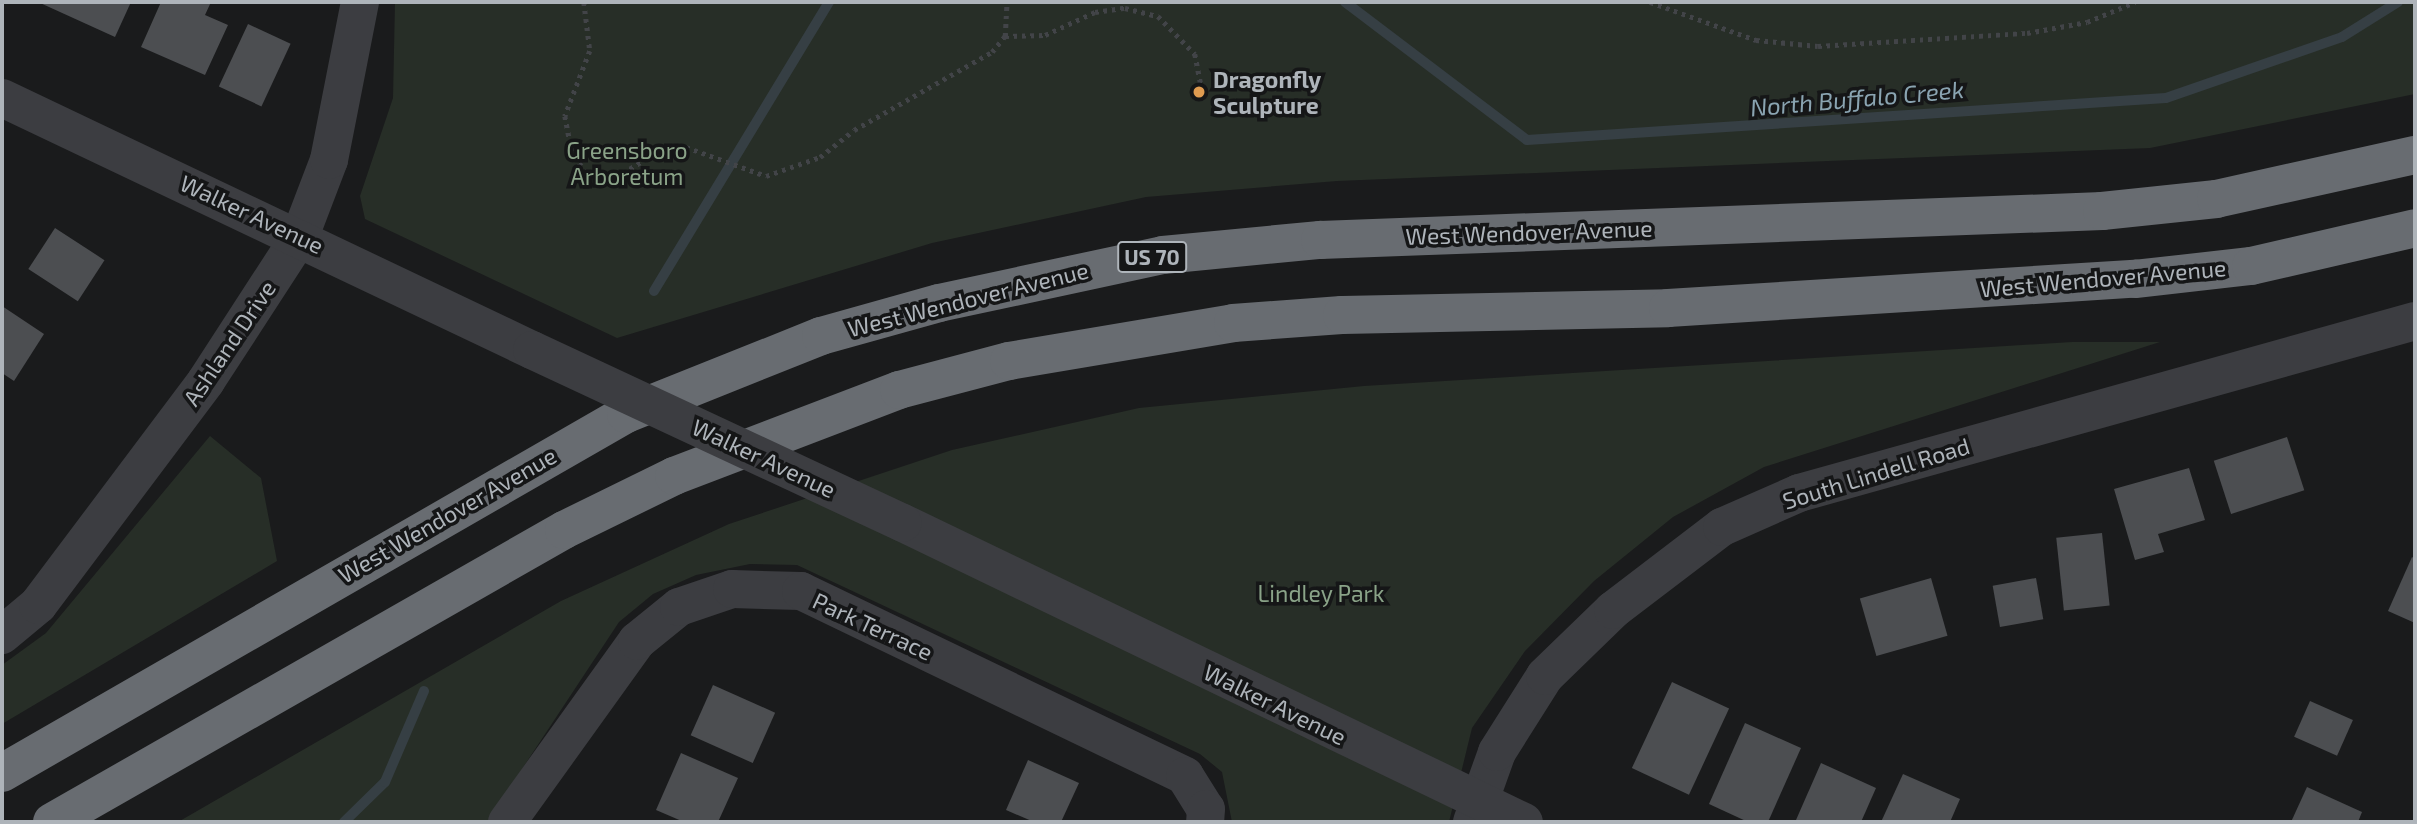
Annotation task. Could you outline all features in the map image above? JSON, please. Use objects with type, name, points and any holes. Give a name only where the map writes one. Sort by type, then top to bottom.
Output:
[{"type":"highway","name":"West Wendover Avenue","points":[[2,773],[626,414],[821,336],[939,303],[1163,255],[1320,240],[2102,211],[2268,190],[2415,155]]},
{"type":"highway","name":"West Wendover Avenue","points":[[52,822],[466,585],[674,476],[899,390],[1009,361],[1301,318],[1668,308],[2135,279],[2251,265],[2415,228]]},
{"type":"street","name":"Ashland Drive","points":[[2,635],[38,604],[189,404],[300,236],[329,160],[360,2]]},
{"type":"street","name":"Walker Avenue","points":[[2,98],[300,236],[532,350],[903,523],[1474,811],[1524,822]]},
{"type":"street","name":"South Lindell Road","points":[[1474,811],[1497,751],[1545,676],[1613,610],[1722,527],[1799,493],[2415,321]]},
{"type":"street","name":"Park Terrace","points":[[507,822],[638,640],[679,607],[732,589],[801,592],[1185,776],[1206,809],[1205,822]]},
{"type":"path","points":[[584,2],[590,51],[565,116],[571,148],[588,177],[608,182],[664,148],[686,147],[765,176],[820,157],[854,130],[992,52],[1005,36],[1007,2]]},
{"type":"path","points":[[1650,2],[1756,40],[1818,46],[2027,33],[2087,22],[2135,2]]},
{"type":"path","points":[[1005,36],[1045,35],[1105,10],[1158,16],[1195,54],[1201,84]]},
{"type":"green space","name":"Greensboro Arboretum","points":[[395,2],[2415,2],[2415,94],[2150,148],[1337,181],[1146,197],[932,243],[617,338],[365,219],[360,196],[393,98]]},
{"type":"green space","name":"Lindley Park","points":[[2072,342],[2160,342],[1764,467],[1673,517],[1594,581],[1525,651],[1472,728],[1449,822],[1232,822],[1222,772],[1200,754],[797,565],[750,564],[696,575],[653,594],[619,622],[487,822],[178,822],[561,601],[729,524],[952,450],[1139,408],[1364,386]]},
{"type":"green space","points":[[210,436],[261,478],[277,561],[2,724],[2,665],[46,633]]},
{"type":"building","points":[[38,2],[131,2],[115,37]]},
{"type":"building","points":[[161,2],[211,2],[205,15],[228,25],[205,75],[141,47]]},
{"type":"building","points":[[248,24],[291,44],[261,106],[219,87]]},
{"type":"building","points":[[55,228],[104,260],[78,301],[28,269]]},
{"type":"building","points":[[2,306],[44,334],[14,381],[2,373]]},
{"type":"building","points":[[2287,437],[2304,490],[2231,514],[2214,461]]},
{"type":"building","points":[[2189,468],[2205,520],[2158,534],[2164,552],[2135,560],[2114,489]]},
{"type":"building","points":[[2102,533],[2110,606],[2064,610],[2056,538]]},
{"type":"building","points":[[2412,557],[2415,559],[2415,623],[2388,611]]},
{"type":"building","points":[[1931,578],[1948,636],[1876,656],[1860,598]]},
{"type":"building","points":[[2036,578],[2043,619],[2000,627],[1993,586]]},
{"type":"building","points":[[1672,682],[1729,709],[1689,795],[1632,768]]},
{"type":"building","points":[[713,685],[775,713],[753,763],[691,735]]},
{"type":"building","points":[[2310,701],[2353,720],[2337,756],[2294,737]]},
{"type":"building","points":[[1745,723],[1801,748],[1768,822],[1748,822],[1709,804]]},
{"type":"building","points":[[681,753],[738,778],[718,822],[684,822],[656,810]]},
{"type":"building","points":[[1028,760],[1079,783],[1061,822],[1034,822],[1006,810]]},
{"type":"building","points":[[1821,763],[1876,788],[1861,822],[1796,820]]},
{"type":"building","points":[[1903,774],[1960,799],[1950,822],[1881,822]]},
{"type":"building","points":[[2307,787],[2362,812],[2358,822],[2291,822]]},
{"type":"waterway","name":"North Buffalo Creek","points":[[654,291],[829,2]]},
{"type":"waterway","name":"North Buffalo Creek","points":[[1345,2],[1527,140],[2166,98],[2342,37],[2398,2]]},
{"type":"waterway","name":"North Buffalo Creek","points":[[344,822],[385,782],[424,691]]},
{"type":"place","name":"Dragonfly Sculpture","points":[[1199,92]]}]
